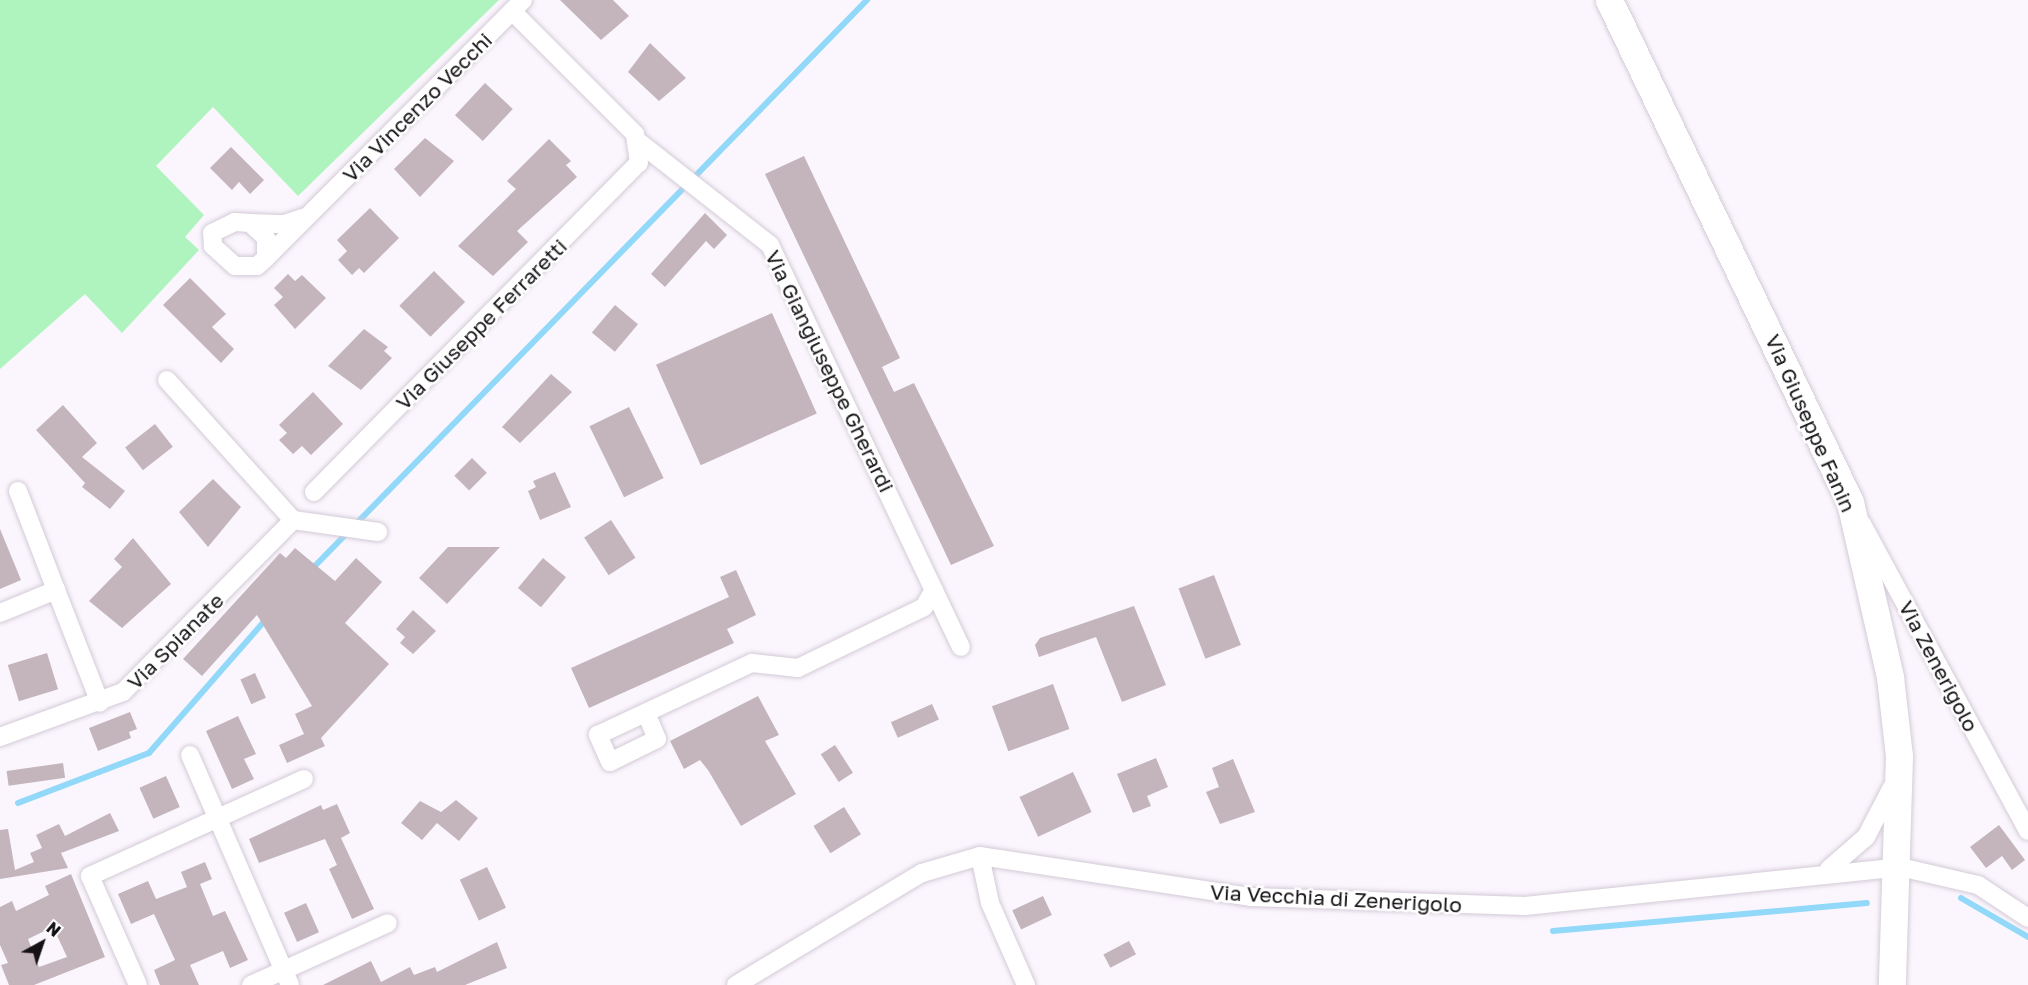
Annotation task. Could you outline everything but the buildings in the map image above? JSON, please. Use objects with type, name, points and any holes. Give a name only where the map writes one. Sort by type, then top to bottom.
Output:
[{"type":"main road","name":"Via Giuseppe Fanin","points":[[1609,0],[1850,502],[1890,677],[1899,756],[1900,867],[1892,985]]},
{"type":"street","name":"Via Giangiuseppe Gherardi","points":[[518,6],[640,148],[707,194],[770,245],[961,647]]},
{"type":"street","name":"Via Vincenzo Vecchi","points":[[266,258],[518,6]]},
{"type":"street","name":"Via Giuseppe Ferraretti","points":[[314,492],[625,180],[640,148]]},
{"type":"street","name":"Via Vincenzo Vecchi","points":[[250,223],[284,224],[310,214]]},
{"type":"street","points":[[250,223],[266,238],[266,258],[257,266],[235,266],[213,246],[212,233],[223,224],[250,223]]},
{"type":"street","points":[[167,380],[293,520],[370,531]]},
{"type":"street","points":[[18,491],[100,702]]},
{"type":"street","name":"Via Zenerigolo","points":[[1850,502],[2028,831]]},
{"type":"street","name":"Via Spianate","points":[[0,737],[100,702],[147,673],[293,520]]},
{"type":"street","points":[[0,613],[56,590]]},
{"type":"street","points":[[646,713],[752,663],[798,668],[924,607],[934,590]]},
{"type":"street","points":[[190,755],[287,978]]},
{"type":"street","points":[[1825,871],[1851,855],[1879,821],[1899,756]]},
{"type":"street","points":[[138,985],[90,876],[304,779]]},
{"type":"street","points":[[980,856],[990,903],[1026,985]]},
{"type":"street","name":"Via Vecchia di Zenerigolo","points":[[736,985],[922,873],[980,856],[1251,897],[1525,906],[1825,871],[1900,867],[1978,885],[2028,918]]},
{"type":"street","points":[[251,985],[287,978],[388,923]]},
{"type":"green space","points":[[0,0],[499,0],[298,196],[213,107],[156,166],[204,215],[185,237],[199,250],[122,333],[85,294],[0,369]]},
{"type":"waterway","points":[[310,571],[867,0]]},
{"type":"waterway","points":[[18,803],[149,753],[267,618]]},
{"type":"waterway","points":[[1961,898],[2028,937]]},
{"type":"waterway","points":[[1553,931],[1867,903]]}]
